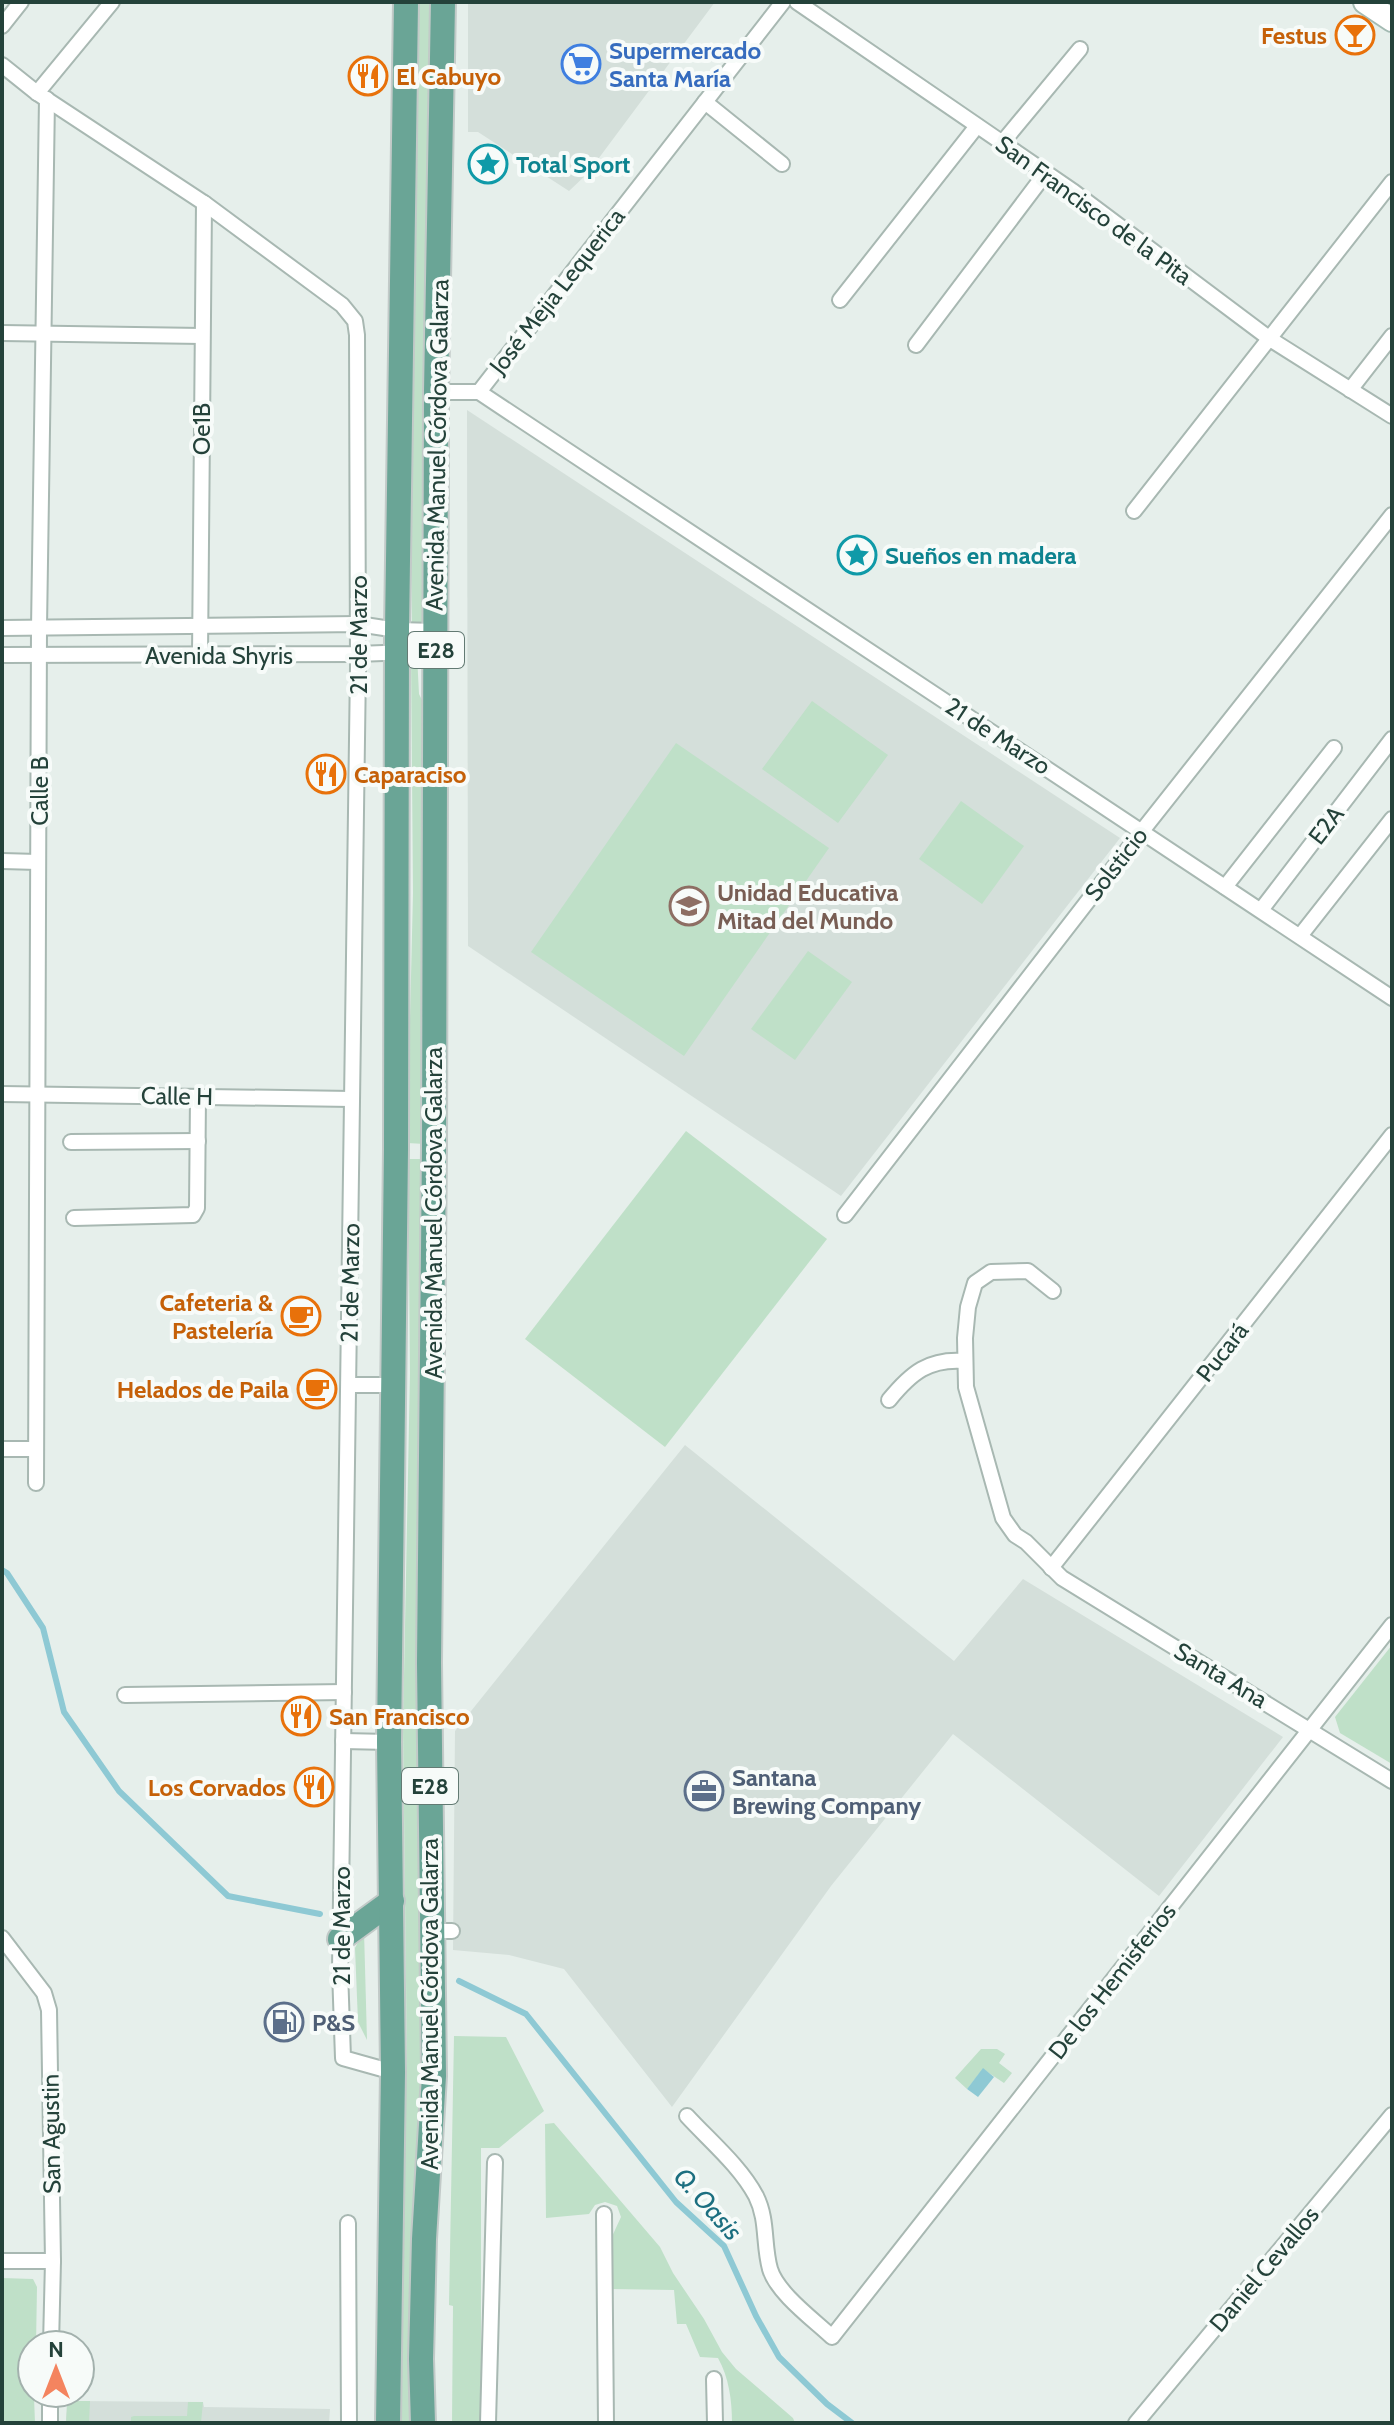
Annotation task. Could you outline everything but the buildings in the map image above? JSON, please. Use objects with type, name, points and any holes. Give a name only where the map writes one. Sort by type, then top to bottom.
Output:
[{"type":"main road","name":"Avenida Manuel Córdova Galarza","points":[[388,2423],[393,2072],[389,1742],[406,2]]},
{"type":"main road","name":"Avenida Manuel Córdova Galarza","points":[[423,2423],[424,2239],[442,1931],[429,1663],[436,392],[443,2]]},
{"type":"main road","points":[[1365,2],[1392,20]]},
{"type":"main road","points":[[396,1149],[434,1149]]},
{"type":"main road","points":[[340,1939],[392,1901]]},
{"type":"street","points":[[2,26],[21,2]]},
{"type":"street","points":[[42,96],[112,2]]},
{"type":"street","name":"José Mejia Lequerica","points":[[479,392],[783,2]]},
{"type":"street","name":"San Francisco de la Pita","points":[[797,2],[1074,192],[1270,339],[1392,416]]},
{"type":"street","points":[[1002,143],[1080,49]]},
{"type":"street","name":"21 de Marzo","points":[[2,65],[42,96],[204,203],[342,305],[355,321],[358,624],[340,1939],[343,2058],[393,2072]]},
{"type":"street","name":"Calle B","points":[[36,1483],[39,628],[45,334],[42,96]]},
{"type":"street","points":[[705,102],[782,164]]},
{"type":"street","points":[[840,300],[977,126]]},
{"type":"street","points":[[916,345],[1045,174]]},
{"type":"street","points":[[1134,511],[1392,182]]},
{"type":"street","name":"Oe1B","points":[[200,655],[204,203]]},
{"type":"street","points":[[2,333],[202,336]]},
{"type":"street","points":[[1350,390],[1392,336]]},
{"type":"street","points":[[436,392],[479,392]]},
{"type":"street","name":"21 de Marzo","points":[[479,392],[1392,998]]},
{"type":"street","name":"Solsticio","points":[[845,1215],[1142,831],[1392,515]]},
{"type":"street","name":"Avenida Shyris","points":[[2,628],[358,624],[398,641]]},
{"type":"street","name":"Avenida Shyris","points":[[2,655],[357,654],[398,641],[436,641]]},
{"type":"street","name":"E2A","points":[[1261,910],[1392,739]]},
{"type":"street","points":[[1225,887],[1334,748]]},
{"type":"street","points":[[1300,936],[1392,819]]},
{"type":"street","points":[[2,861],[38,862]]},
{"type":"street","name":"Calle H","points":[[2,1094],[352,1099]]},
{"type":"street","points":[[74,1218],[193,1215],[197,1208],[198,1096]]},
{"type":"street","name":"Pucará","points":[[1051,1568],[1392,1135]]},
{"type":"street","points":[[71,1142],[198,1141]]},
{"type":"street","name":"Santa Ana","points":[[1053,1291],[1028,1271],[991,1272],[975,1283],[968,1307],[966,1387],[1003,1518],[1015,1535],[1062,1578],[1392,1781]]},
{"type":"street","points":[[889,1400],[912,1376],[933,1364],[945,1360],[965,1361]]},
{"type":"street","points":[[349,1385],[392,1385]]},
{"type":"street","points":[[2,1449],[36,1449]]},
{"type":"street","name":"De los Hemisferios","points":[[687,2116],[754,2193],[765,2218],[768,2259],[774,2278],[795,2303],[832,2337],[1392,1625]]},
{"type":"street","points":[[125,1695],[344,1692]]},
{"type":"street","points":[[343,1741],[389,1742]]},
{"type":"street","name":"San Agustin","points":[[2,1938],[44,1993],[49,2010],[51,2329]]},
{"type":"street","name":"Daniel Cevallos","points":[[1136,2423],[1392,2115]]},
{"type":"street","points":[[488,2423],[495,2162]]},
{"type":"street","points":[[604,2214],[606,2423]]},
{"type":"street","points":[[348,2223],[349,2423]]},
{"type":"street","points":[[2,2261],[53,2261]]},
{"type":"street","points":[[714,2379],[715,2423]]},
{"type":"shaded area","points":[[468,2],[715,2],[587,174],[569,191],[478,132],[468,132]]},
{"type":"shaded area","points":[[467,410],[1120,838],[841,1196],[468,946]]},
{"type":"shaded area","points":[[685,1445],[954,1661],[1023,1579],[1283,1737],[1159,1896],[953,1734],[831,1886],[672,2107],[564,1969],[509,1955],[453,1950],[455,1731]]},
{"type":"shaded area","points":[[96,2401],[203,2402],[204,2407],[330,2409],[329,2423],[66,2423],[67,2409],[96,2409]]},
{"type":"green space","points":[[416,2],[432,2],[424,623],[412,624],[409,425]]},
{"type":"green space","points":[[411,655],[417,655],[419,694],[424,704],[425,1144],[407,1143],[413,893]]},
{"type":"green space","points":[[812,701],[888,755],[838,823],[762,769]]},
{"type":"green space","points":[[676,743],[829,848],[684,1056],[531,952]]},
{"type":"green space","points":[[961,801],[1024,846],[982,904],[919,859]]},
{"type":"green space","points":[[808,951],[852,982],[795,1060],[751,1029]]},
{"type":"green space","points":[[686,1131],[827,1239],[665,1447],[525,1339]]},
{"type":"green space","points":[[408,1159],[425,1159],[417,1726],[424,2033],[415,2205],[413,2423],[399,2423],[402,2146],[407,2065],[403,1727],[410,1373]]},
{"type":"green space","points":[[1392,1645],[1392,1764],[1340,1733],[1335,1717]]},
{"type":"green space","points":[[364,1931],[367,2040],[358,2022],[355,1948]]},
{"type":"green space","points":[[454,2036],[506,2037],[544,2111],[499,2148],[481,2148],[481,2423],[452,2423],[453,2306],[449,2305]]},
{"type":"green space","points":[[981,2049],[997,2049],[1005,2054],[999,2063],[1012,2073],[1004,2083],[983,2069],[967,2089],[955,2078]]},
{"type":"green space","points":[[554,2123],[660,2247],[722,2352],[736,2369],[795,2423],[732,2423],[729,2389],[722,2366],[718,2358],[700,2357],[686,2324],[677,2324],[674,2290],[610,2289],[609,2243],[621,2217],[617,2206],[605,2202],[595,2205],[589,2214],[546,2218],[545,2124]]},
{"type":"green space","points":[[2,2278],[33,2279],[37,2287],[36,2329],[16,2329],[16,2409],[34,2409],[35,2423],[2,2423]]},
{"type":"green space","points":[[188,2402],[203,2402],[201,2423],[131,2423],[134,2416],[187,2416]]},
{"type":"green space","points":[[67,2409],[90,2409],[89,2423],[66,2423]]},
{"type":"water","points":[[983,2068],[994,2077],[978,2097],[967,2089]]},
{"type":"waterway","points":[[2,1570],[43,1628],[64,1712],[119,1791],[228,1896],[320,1914]]},
{"type":"waterway","name":"Q. Oasis","points":[[459,1981],[526,2014],[676,2202],[724,2246],[756,2316],[779,2357],[827,2404],[852,2423]]},
{"type":"place","name":"Festus","points":[[1355,35]]},
{"type":"place","name":"Supermercado Santa María","points":[[581,64]]},
{"type":"place","name":"El Cabuyo","points":[[368,76]]},
{"type":"place","name":"Total Sport","points":[[488,164]]},
{"type":"place","name":"Sueños en madera","points":[[857,555]]},
{"type":"place","name":"Caparaciso","points":[[326,774]]},
{"type":"place","name":"Unidad Educativa Mitad del Mundo","points":[[689,906]]},
{"type":"place","name":"Cafeteria & Pastelería","points":[[301,1316]]},
{"type":"place","name":"Helados de Paila","points":[[317,1389]]},
{"type":"place","name":"San Francisco","points":[[301,1716]]},
{"type":"place","name":"Los Corvados","points":[[314,1787]]},
{"type":"place","name":"Santana Brewing Company","points":[[704,1791]]},
{"type":"place","name":"P&S","points":[[284,2022]]}]
